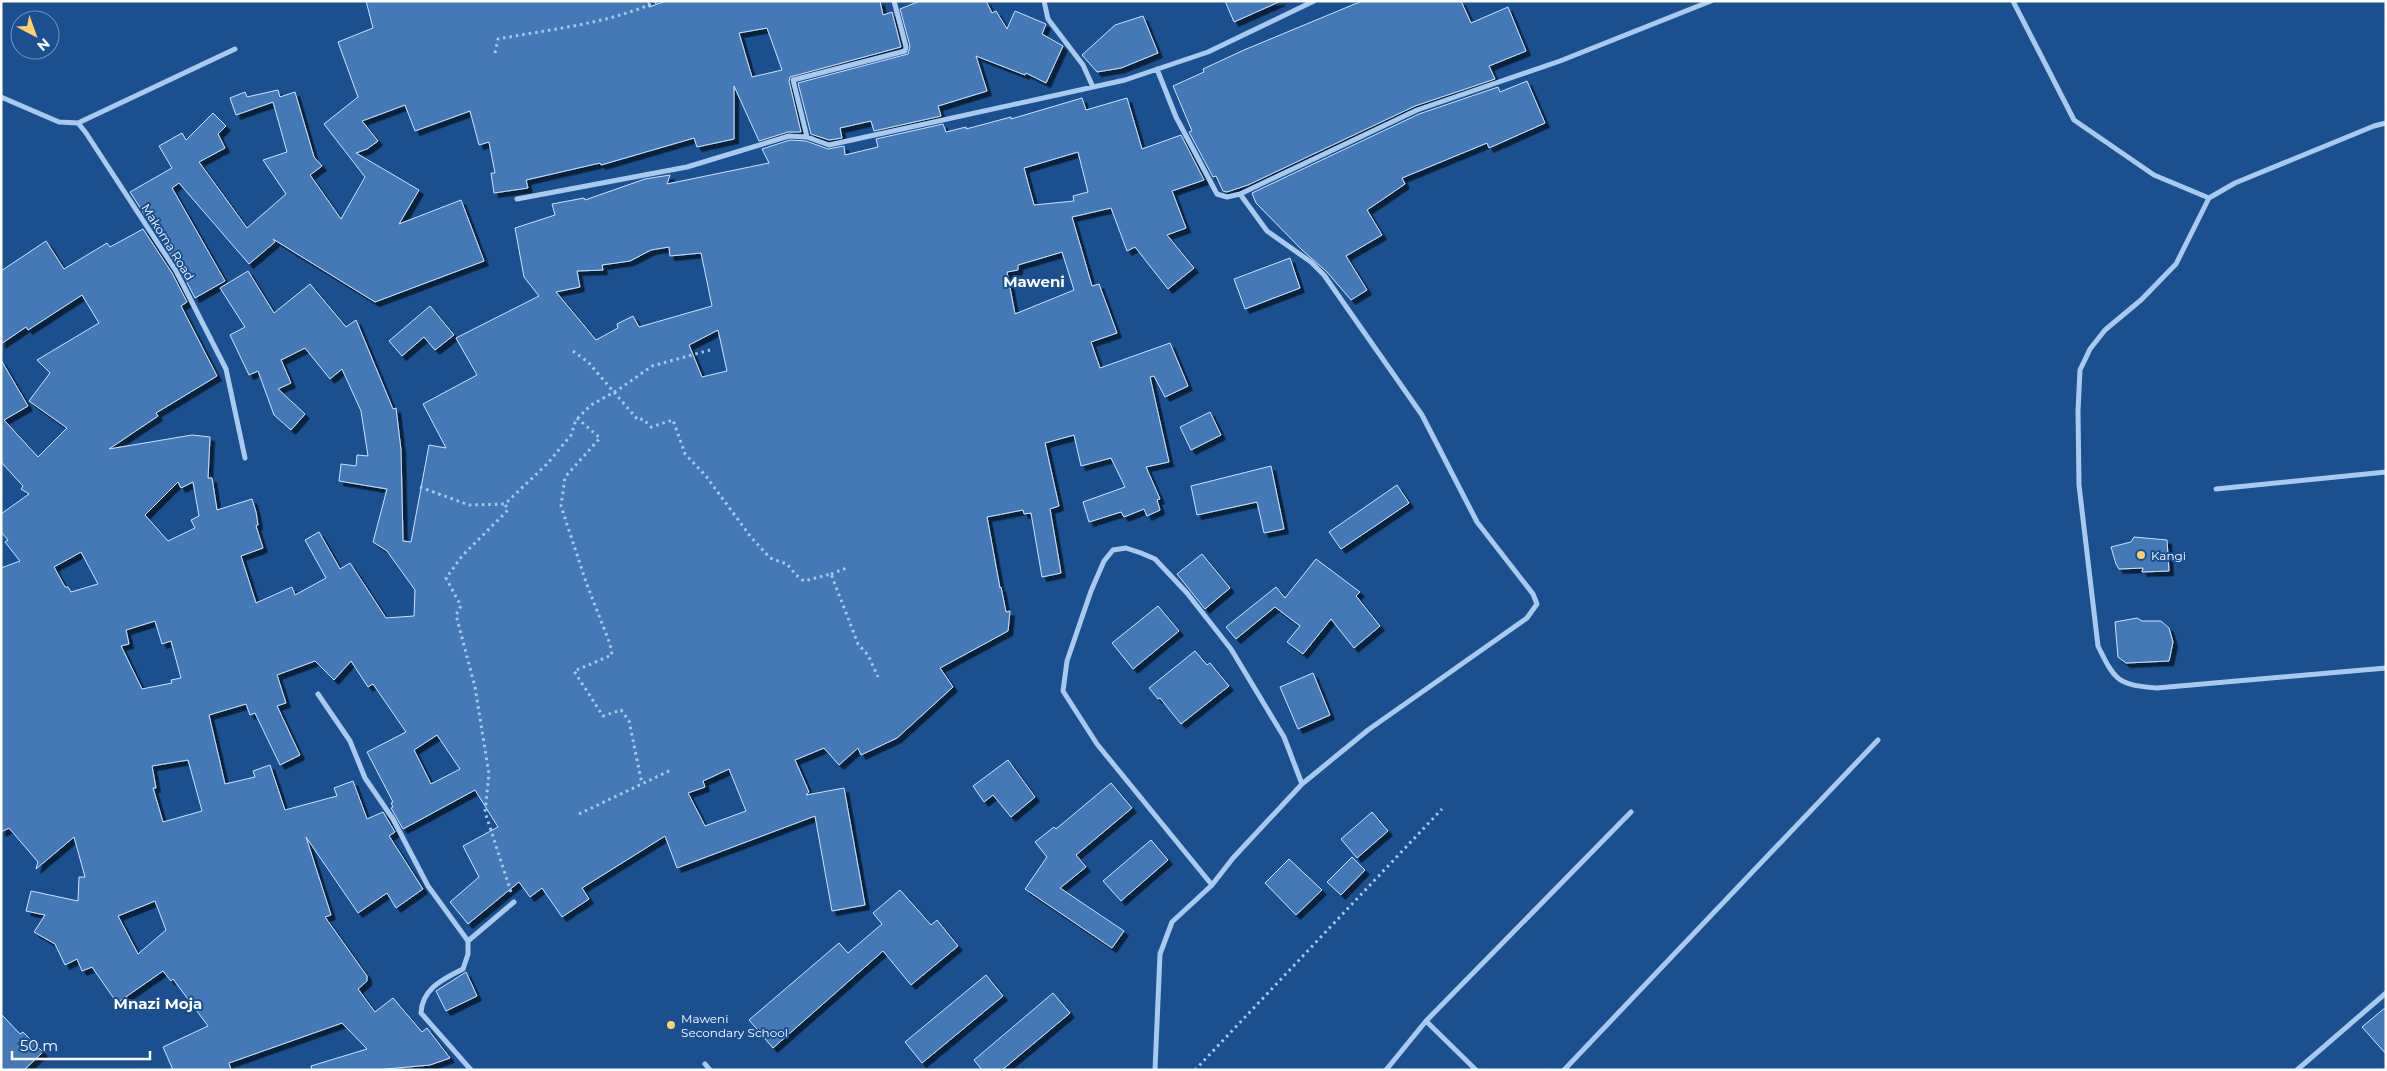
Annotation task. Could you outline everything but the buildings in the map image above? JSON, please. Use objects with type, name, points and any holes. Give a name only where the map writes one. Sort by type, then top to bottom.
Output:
[{"type":"street","points":[[807,137],[793,80],[905,50],[906,46],[894,1]]},
{"type":"street","points":[[1044,1],[1048,19],[1083,65],[1093,87]]},
{"type":"street","points":[[517,199],[687,167],[789,136],[807,137],[829,145],[1125,80],[1208,52],[1314,1]]},
{"type":"street","points":[[1157,69],[1176,117],[1217,194],[1226,197],[1240,194],[1417,110],[1560,61],[1711,1]]},
{"type":"street","points":[[2013,1],[2074,120],[2154,175],[2209,198]]},
{"type":"street","points":[[1,97],[59,122],[78,124],[235,49]]},
{"type":"street","points":[[2386,123],[2366,129],[2236,183],[2209,198],[2176,264],[2140,300],[2105,330],[2090,348],[2080,370],[2078,411],[2079,485],[2098,646],[2108,666],[2118,678],[2130,686],[2157,688],[2386,668]]},
{"type":"street","name":"Makoma Road","points":[[78,124],[176,270],[218,353],[226,369],[245,458]]},
{"type":"street","points":[[1156,1070],[1160,954],[1172,922],[1212,884],[1233,858],[1302,784],[1368,730],[1527,618],[1537,604],[1533,594],[1477,522],[1422,415],[1324,276],[1311,262],[1267,231],[1240,194]]},
{"type":"street","points":[[2216,489],[2386,472]]},
{"type":"street","points":[[1212,884],[1097,744],[1063,691],[1067,661],[1091,591],[1104,560],[1113,550],[1126,548],[1155,560],[1187,593],[1231,649],[1284,737],[1302,784]]},
{"type":"street","points":[[318,694],[350,741],[365,778],[393,819],[428,886],[468,941],[468,954],[463,969],[437,983],[425,996],[421,1013],[471,1070]]},
{"type":"street","points":[[1564,1070],[1878,740]]},
{"type":"street","points":[[1386,1070],[1426,1021],[1631,812]]},
{"type":"street","points":[[468,941],[514,902]]},
{"type":"street","points":[[2297,1070],[2386,993]]},
{"type":"street","points":[[1426,1021],[1476,1070]]},
{"type":"street","points":[[705,1064],[710,1070]]},
{"type":"path","points":[[495,53],[498,39],[561,29],[641,9],[658,1]]},
{"type":"path","points":[[420,487],[469,504],[505,504],[548,463],[571,435],[577,418],[591,404],[612,393],[652,366],[710,350]]},
{"type":"path","points":[[572,351],[588,362],[612,393],[638,420],[643,420],[651,427],[673,420],[685,454],[706,476],[750,536],[770,558],[787,564],[796,576],[804,581],[849,567]]},
{"type":"path","points":[[577,418],[600,438],[565,477],[561,506],[586,582],[610,644],[612,655],[574,672],[603,716],[621,710],[629,721],[642,784]]},
{"type":"path","points":[[505,504],[508,510],[462,556],[446,578],[461,606],[456,615],[475,687],[482,727],[489,774],[484,812],[514,902]]},
{"type":"path","points":[[831,574],[858,644],[868,655],[878,677]]},
{"type":"path","points":[[579,814],[671,770]]},
{"type":"path","points":[[1195,1070],[1442,809]]},
{"type":"place","name":"Kangi","points":[[2141,555]]},
{"type":"place","name":"Maweni Secondary School","points":[[671,1025]]},
{"type":"district","name":"Maweni","points":[[1034,281]]},
{"type":"district","name":"Mnazi Moja","points":[[158,1003]]}]
